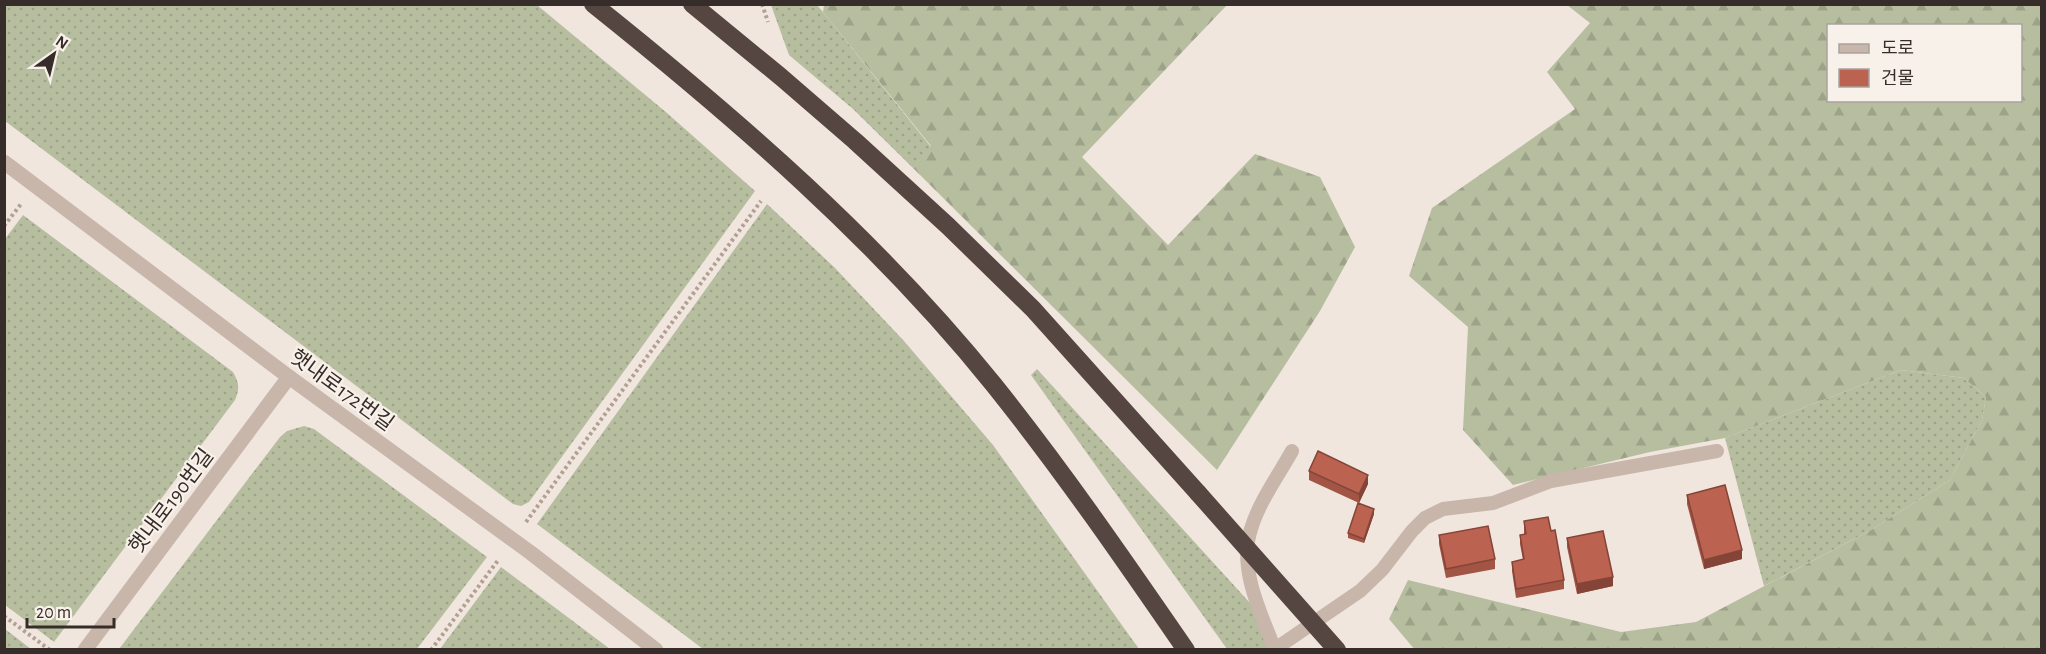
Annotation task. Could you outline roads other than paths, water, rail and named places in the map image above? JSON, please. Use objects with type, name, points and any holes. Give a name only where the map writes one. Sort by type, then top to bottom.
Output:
[{"type":"highway","points":[[593,4],[751,135],[816,194],[879,257],[993,384],[1099,522],[1186,650]]},
{"type":"highway","points":[[692,4],[781,76],[948,226],[1033,309],[1337,650]]},
{"type":"street","name":"햇내로172번길","points":[[4,162],[290,377],[531,553],[656,650]]},
{"type":"street","name":"햇내로190번길","points":[[85,650],[290,377]]},
{"type":"lane","points":[[1292,451],[1250,530],[1247,567],[1256,602],[1275,649],[1360,591],[1382,570],[1425,518],[1443,509],[1493,503],[1551,481],[1717,451]]}]
